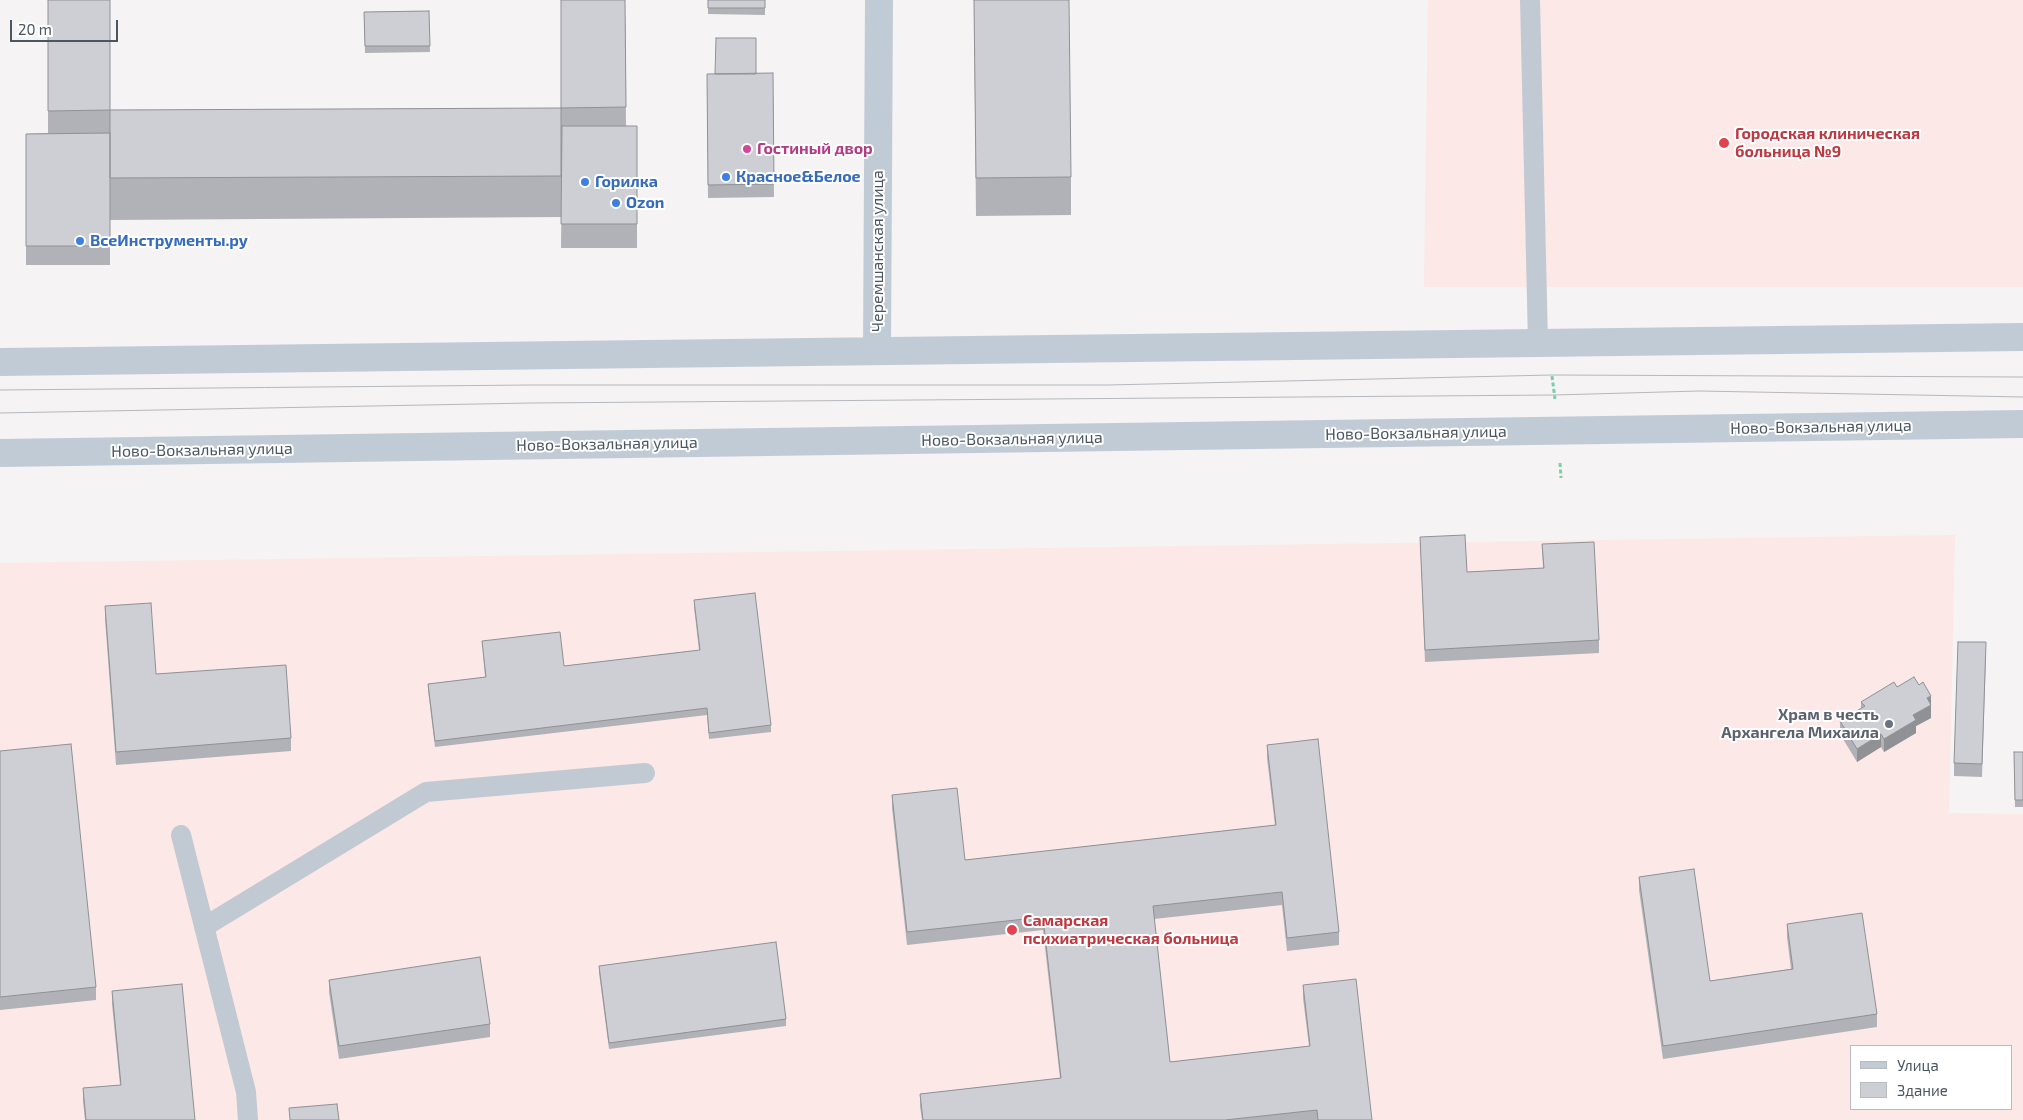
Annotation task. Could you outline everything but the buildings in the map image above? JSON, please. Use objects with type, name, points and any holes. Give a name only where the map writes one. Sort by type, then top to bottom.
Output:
[{"type":"main road","name":"Черемшанская улица","points":[[877,351],[879,0]]},
{"type":"main road","points":[[0,362],[2023,337]]},
{"type":"main road","name":"Ново-Вокзальная улица","points":[[0,453],[2023,424]]},
{"type":"lane","points":[[1530,0],[1545,343]]},
{"type":"lane","points":[[204,927],[426,792],[645,773]]},
{"type":"lane","points":[[182,835],[246,1092],[248,1120]]},
{"type":"path","points":[[1545,343],[1552,375],[1561,478]]},
{"type":"shaded area","name":"Городская клиническая больница №9","points":[[1428,0],[2023,0],[2023,287],[1424,287]]},
{"type":"shaded area","name":"Самарская психиатрическая больница","points":[[1955,535],[1949,813],[2023,814],[2023,1120],[0,1120],[0,563]]},
{"type":"tram line","points":[[0,390],[529,385],[1108,385],[1552,375],[2023,377]]},
{"type":"tram line","points":[[0,413],[531,403],[1554,395],[1699,391],[2023,397]]},
{"type":"place","name":"Городская клиническая больница №9","points":[[1724,143]]},
{"type":"place","name":"Гостиный двор","points":[[747,149]]},
{"type":"place","name":"Красное&Белое","points":[[726,177]]},
{"type":"place","name":"Горилка","points":[[585,182]]},
{"type":"place","name":"Ozon","points":[[616,203]]},
{"type":"place","name":"ВсеИнструменты.ру","points":[[80,241]]},
{"type":"place","name":"Храм в честь Архангела Михаила","points":[[1889,724]]},
{"type":"place","name":"Самарская психиатрическая больница","points":[[1012,930]]}]
